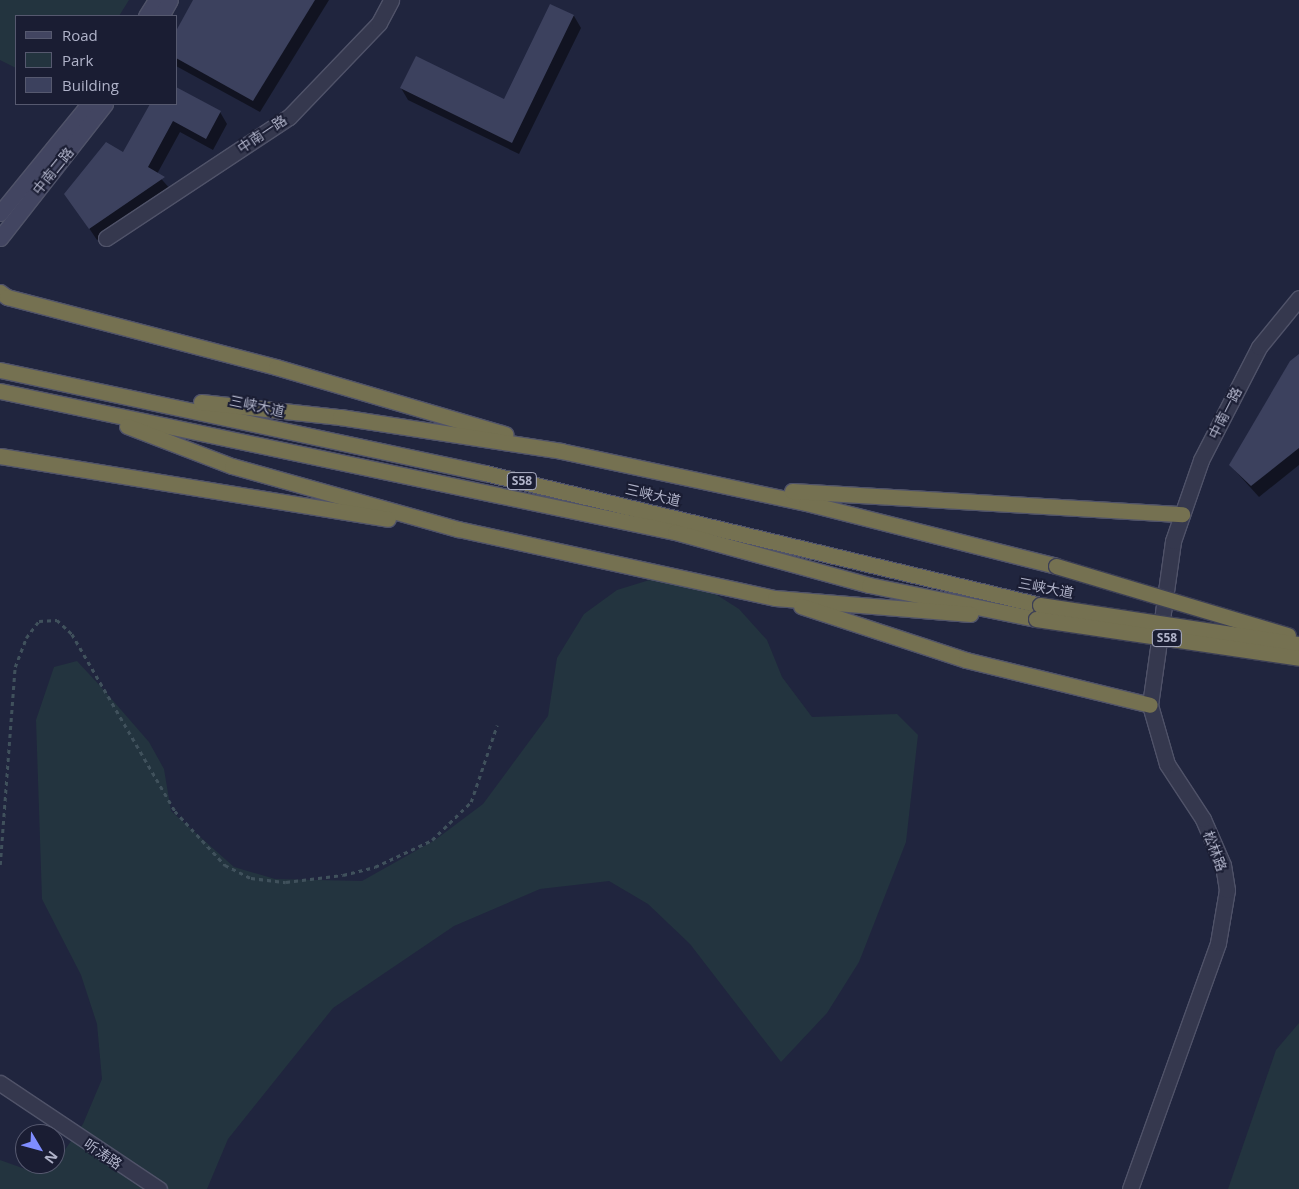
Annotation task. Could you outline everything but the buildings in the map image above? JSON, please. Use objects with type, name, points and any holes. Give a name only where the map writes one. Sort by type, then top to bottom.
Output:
[{"type":"highway","points":[[2,297],[276,367],[561,451]]},
{"type":"highway","name":"三峡大道","points":[[0,370],[485,473],[1038,612],[1299,644]]},
{"type":"highway","name":"三峡大道","points":[[0,391],[675,532],[868,585],[1038,612],[1299,658]]},
{"type":"highway","points":[[105,391],[340,417],[561,451],[731,487],[1056,566],[1299,638]]},
{"type":"highway","points":[[84,410],[232,466],[458,530]]},
{"type":"highway","points":[[0,456],[458,530],[776,598],[966,660],[1150,705]]},
{"type":"highway","points":[[731,487],[1182,514]]},
{"type":"highway","points":[[776,598],[1038,612]]},
{"type":"main road","points":[[147,15],[156,0]]},
{"type":"main road","points":[[162,15],[170,0]]},
{"type":"main road","name":"中南二路","points":[[0,213],[87,105]]},
{"type":"main road","name":"中南二路","points":[[0,238],[104,105]]},
{"type":"street","name":"中南一路","points":[[106,238],[288,117],[379,23],[391,0]]},
{"type":"street","name":"中南一路","points":[[1172,541],[1201,460],[1259,347],[1299,298]]},
{"type":"street","name":"松林路","points":[[1130,1189],[1218,943],[1227,890],[1224,865],[1203,820],[1167,764],[1150,705],[1172,541]]},
{"type":"street","name":"听涛路","points":[[0,1083],[159,1189]]},
{"type":"path","points":[[0,865],[15,667],[26,638],[39,621],[57,620],[72,634],[175,811],[225,865],[251,878],[286,882],[344,875],[375,867],[432,840],[471,802],[497,725]]},
{"type":"green space","points":[[0,0],[129,0],[120,15],[15,15],[15,68],[0,60]]},
{"type":"green space","points":[[656,578],[698,583],[739,609],[767,640],[782,677],[812,717],[897,714],[918,735],[906,842],[859,962],[827,1013],[781,1062],[690,944],[648,904],[609,881],[540,889],[454,926],[333,1008],[228,1139],[207,1189],[0,1189],[0,1160],[15,1165],[15,1174],[65,1174],[65,1150],[83,1124],[102,1079],[97,1024],[81,975],[42,899],[36,720],[54,667],[77,661],[102,688],[149,742],[164,769],[171,811],[234,867],[275,879],[362,881],[435,840],[483,804],[548,716],[557,658],[584,614],[617,590]]},
{"type":"green space","points":[[1299,1023],[1299,1189],[1228,1189],[1276,1050]]}]
